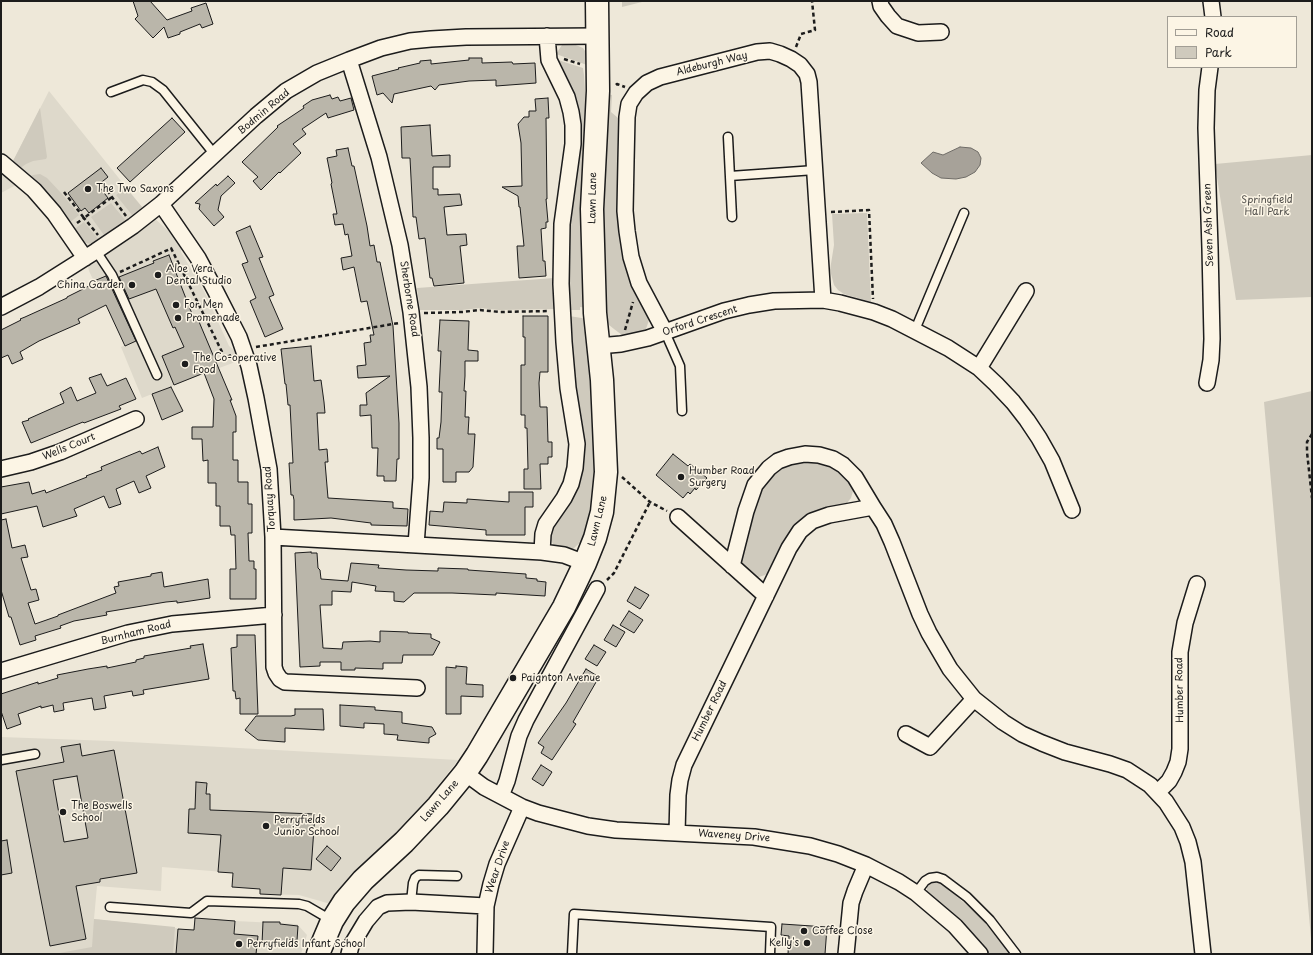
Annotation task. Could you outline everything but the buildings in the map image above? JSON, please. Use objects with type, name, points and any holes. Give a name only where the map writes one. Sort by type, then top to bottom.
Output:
[{"type":"street","name":"Lawn Lane","points":[[318,954],[332,921],[344,902],[363,880],[404,842],[438,806],[465,773],[485,742],[564,607],[595,538],[602,512],[606,472],[605,430],[595,313],[592,209],[598,91],[598,1]]},
{"type":"street","points":[[880,1],[881,6],[897,26],[918,33],[941,32]]},
{"type":"street","points":[[1211,1],[1213,16]]},
{"type":"street","points":[[542,552],[543,534],[546,524],[560,505],[571,484],[575,468],[577,444],[568,388],[561,284],[562,224],[573,144],[573,125],[567,97],[549,60],[547,36]]},
{"type":"street","name":"Bodmin Road","points":[[1,307],[39,287],[133,226],[161,204],[256,116],[286,92],[317,73],[381,48],[410,41],[431,39],[598,36]]},
{"type":"street","name":"Aldeburgh Way","points":[[665,332],[639,283],[631,257],[625,211],[627,118],[629,104],[636,93],[647,84],[660,77],[757,52],[770,51],[780,54],[800,65],[807,74],[809,82],[823,300]]},
{"type":"street","name":"Sherborne Road","points":[[349,60],[381,163],[400,245],[411,312],[419,387],[421,438],[421,478],[416,545]]},
{"type":"street","name":"Seven Ash Green","points":[[1208,383],[1212,338],[1206,128],[1207,90],[1210,68]]},
{"type":"street","points":[[1,162],[34,190],[67,231],[96,251]]},
{"type":"street","name":"Torquay Road","points":[[161,204],[198,258],[239,337],[256,398],[269,469],[273,538],[274,667],[276,674],[285,682],[418,688]]},
{"type":"street","points":[[978,368],[1026,291]]},
{"type":"street","name":"Orford Crescent","points":[[598,346],[621,344],[648,338],[724,311],[749,305],[790,300],[823,300],[874,312],[915,330],[948,348],[978,368],[1013,402],[1027,420],[1052,462],[1072,510]]},
{"type":"street","name":"Wells Court","points":[[1,469],[31,462],[60,452],[136,419]]},
{"type":"street","points":[[732,566],[754,485],[770,468],[778,461],[805,454],[819,455],[833,459],[843,466],[855,477],[884,524],[929,633],[950,669],[974,699],[1022,734],[1065,752],[1127,770],[1158,792],[1173,811],[1188,842],[1193,862],[1203,954]]},
{"type":"street","name":"Humber Road","points":[[677,833],[678,795],[684,765],[789,548],[805,526],[820,517],[873,507]]},
{"type":"street","points":[[678,517],[766,596]]},
{"type":"street","points":[[273,538],[542,552],[564,555],[585,562]]},
{"type":"street","name":"Humber Road","points":[[1158,792],[1169,780],[1178,762],[1180,749],[1180,652],[1185,622],[1197,584]]},
{"type":"street","points":[[500,796],[507,781],[519,736],[526,720],[597,589]]},
{"type":"street","name":"Burnham Road","points":[[2,668],[128,633],[165,625],[215,619],[274,615]]},
{"type":"street","points":[[906,734],[930,747],[974,699]]},
{"type":"street","name":"Waveney Drive","points":[[465,773],[484,787],[522,808],[588,826],[616,830],[754,837],[782,840],[838,854],[866,865],[899,882],[916,893],[955,926],[980,954]]},
{"type":"street","name":"Wear Drive","points":[[485,954],[486,906],[491,884],[497,864],[522,808]]},
{"type":"street","points":[[846,954],[851,903],[866,865]]},
{"type":"street","points":[[349,954],[361,928],[372,913],[378,907],[387,903],[411,902],[486,906]]},
{"type":"lane","points":[[111,92],[143,80],[152,82],[163,90],[215,155]]},
{"type":"lane","points":[[728,137],[732,217]]},
{"type":"lane","points":[[730,176],[815,170]]},
{"type":"lane","points":[[915,330],[964,213]]},
{"type":"lane","points":[[96,251],[112,275],[157,375]]},
{"type":"lane","points":[[665,332],[680,366],[682,411]]},
{"type":"lane","points":[[1,760],[35,754]]},
{"type":"lane","points":[[411,902],[413,883],[415,878],[419,875],[457,876]]},
{"type":"lane","points":[[916,893],[930,878],[937,877],[943,879],[967,897],[990,920],[1016,954]]},
{"type":"lane","points":[[110,907],[191,912],[207,901],[299,904],[306,906],[332,921]]},
{"type":"lane","points":[[572,954],[574,914],[772,927],[770,954]]},
{"type":"path","points":[[791,59],[801,34],[815,30],[812,1]]},
{"type":"path","points":[[104,186],[133,226]]},
{"type":"path","points":[[64,192],[84,218],[96,251]]},
{"type":"path","points":[[67,231],[112,197]]},
{"type":"path","points":[[818,212],[869,210],[874,312]]},
{"type":"path","points":[[112,275],[172,248],[188,243]]},
{"type":"path","points":[[172,248],[225,358],[243,349]]},
{"type":"path","points":[[621,344],[639,283]]},
{"type":"path","points":[[1312,434],[1307,442],[1312,498]]},
{"type":"path","points":[[606,472],[616,471],[650,502],[678,517]]},
{"type":"path","points":[[597,589],[614,573],[650,502]]},
{"type":"shaded area","points":[[49,91],[142,207],[176,238],[181,246],[181,252],[205,293],[229,346],[234,350],[238,361],[142,398],[121,347],[125,345],[89,271],[82,241],[12,163]]},
{"type":"shaded area","points":[[960,147],[971,148],[978,152],[981,158],[980,165],[975,172],[966,177],[956,179],[941,178],[932,173],[921,163],[933,152],[943,155]]},
{"type":"shaded area","points":[[1,174],[16,185],[1,193]]},
{"type":"shaded area","points":[[1,737],[111,741],[458,760],[427,800],[334,905],[299,895],[260,894],[261,875],[162,867],[161,891],[97,886],[94,919],[193,930],[195,918],[297,924],[307,935],[301,954],[1,954]]},
{"type":"green space","points":[[622,1],[646,1],[622,7]]},
{"type":"green space","points":[[571,43],[583,48],[587,54],[587,65],[556,54],[562,45]]},
{"type":"green space","points":[[555,59],[583,68],[584,75],[586,105],[588,308],[580,307],[580,310],[569,310],[567,240],[574,171]]},
{"type":"green space","points":[[606,94],[612,95],[611,112],[624,123],[638,293],[649,320],[646,329],[633,336],[622,335],[614,329],[609,325],[600,310]]},
{"type":"green space","points":[[40,108],[47,157],[46,159],[33,161],[26,164],[19,169],[12,163]]},
{"type":"green space","name":"Springfield Hall Park","points":[[1312,155],[1312,297],[1236,300],[1215,164]]},
{"type":"green space","points":[[40,174],[47,178],[79,215],[68,224],[29,177]]},
{"type":"green space","points":[[126,188],[142,207],[132,215],[116,195]]},
{"type":"green space","points":[[111,203],[125,220],[104,235],[91,217]]},
{"type":"green space","points":[[867,213],[871,302],[844,294],[838,290],[834,285],[830,270],[834,245],[832,214]]},
{"type":"green space","points":[[84,222],[99,240],[91,244],[83,242],[73,230]]},
{"type":"green space","points":[[554,278],[555,309],[499,310],[480,308],[462,310],[420,310],[417,288]]},
{"type":"green space","points":[[569,316],[588,319],[598,481],[585,538],[573,549],[568,551],[554,546],[551,540],[552,530],[555,523],[569,504],[583,460],[584,433],[574,376]]},
{"type":"green space","points":[[1312,391],[1312,950],[1264,402]]},
{"type":"green space","points":[[818,461],[840,470],[851,483],[853,491],[851,498],[846,504],[828,509],[770,572],[759,577],[753,577],[740,565],[740,560],[756,499],[766,479],[784,466],[795,462]]},
{"type":"green space","points":[[938,881],[979,916],[1009,954],[989,954],[965,926],[927,892],[927,887],[931,883]]},
{"type":"green space","points":[[94,919],[175,927],[173,954],[54,954],[92,947]]},
{"type":"place","name":"The Two Saxons","points":[[88,189]]},
{"type":"place","name":"Aloe Vera Dental Studio","points":[[158,275]]},
{"type":"place","name":"China Garden","points":[[132,285]]},
{"type":"place","name":"For Men","points":[[176,305]]},
{"type":"place","name":"Promenade","points":[[178,318]]},
{"type":"place","name":"The Co-operative Food","points":[[185,364]]},
{"type":"place","name":"Humber Road Surgery","points":[[681,477]]},
{"type":"place","name":"Paignton Avenue","points":[[513,678]]},
{"type":"place","name":"The Boswells School","points":[[63,812]]},
{"type":"place","name":"Perryfields Junior School","points":[[266,826]]},
{"type":"place","name":"Coffee Close","points":[[804,931]]},
{"type":"place","name":"Kelly's","points":[[807,943]]},
{"type":"place","name":"Perryfields Infant School","points":[[239,944]]}]
